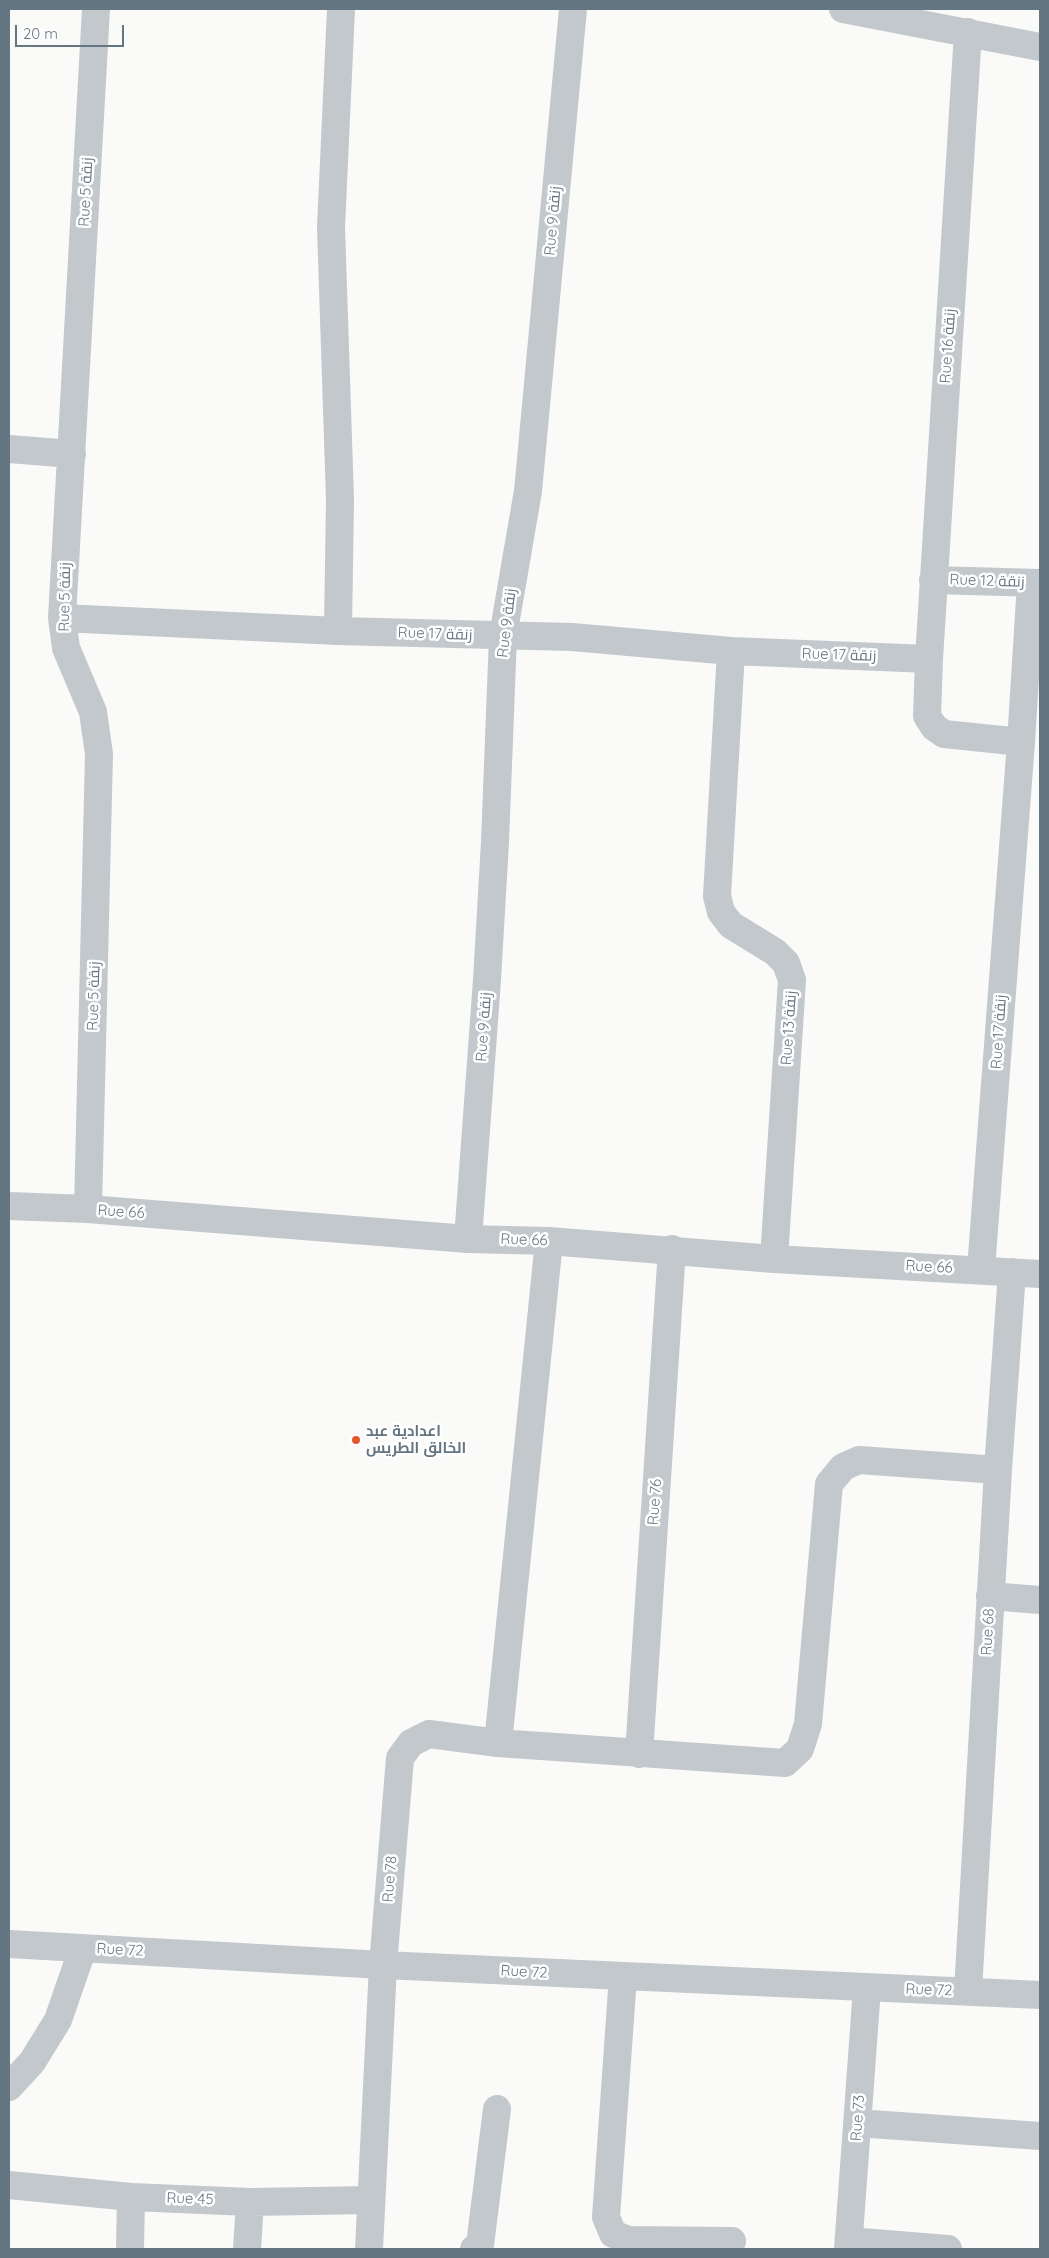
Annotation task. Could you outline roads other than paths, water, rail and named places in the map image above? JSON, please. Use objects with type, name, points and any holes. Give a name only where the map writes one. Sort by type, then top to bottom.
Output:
[{"type":"street","name":"Rue 5 زنقة","points":[[88,1209],[99,754],[93,712],[66,648],[62,618],[96,9]]},
{"type":"street","points":[[338,631],[340,500],[331,227],[341,9]]},
{"type":"street","name":"Rue 9 زنقة","points":[[468,1239],[489,950],[503,636],[528,491],[573,9]]},
{"type":"street","points":[[843,9],[1040,47]]},
{"type":"street","name":"Rue 16 زنقة","points":[[929,659],[968,32]]},
{"type":"street","points":[[9,449],[72,454]]},
{"type":"street","name":"Rue 12 زنقة","points":[[933,580],[1036,583]]},
{"type":"street","name":"Rue 17 زنقة","points":[[981,1270],[1021,742],[1036,583]]},
{"type":"street","name":"Rue 17 زنقة","points":[[62,618],[338,631],[572,637],[731,651],[929,659]]},
{"type":"street","name":"Rue 13 زنقة","points":[[731,651],[717,896],[721,912],[731,924],[775,952],[786,963],[792,980],[774,1259]]},
{"type":"street","points":[[929,659],[927,716],[934,727],[944,734],[1021,742]]},
{"type":"street","name":"Rue 66","points":[[9,1206],[88,1209],[468,1239],[549,1241],[774,1259],[1040,1274]]},
{"type":"street","points":[[498,1743],[549,1241]]},
{"type":"street","name":"Rue 76","points":[[639,1754],[672,1250]]},
{"type":"street","name":"Rue 68","points":[[968,1991],[990,1596],[1012,1272]]},
{"type":"street","name":"Rue 78","points":[[369,2249],[382,1965],[400,1758],[410,1743],[429,1734],[498,1743],[785,1763],[800,1749],[808,1724],[829,1484],[843,1467],[859,1460],[998,1470]]},
{"type":"street","points":[[990,1596],[1040,1600]]},
{"type":"street","name":"Rue 72","points":[[9,1944],[382,1965],[1040,1995]]},
{"type":"street","points":[[9,2087],[32,2062],[58,2020],[83,1948]]},
{"type":"street","points":[[623,1976],[606,2217],[614,2234],[629,2240],[732,2241]]},
{"type":"street","name":"Rue 73","points":[[848,2245],[867,1988]]},
{"type":"street","points":[[474,2249],[480,2244],[497,2108]]},
{"type":"street","points":[[858,2124],[1040,2136]]},
{"type":"street","name":"Rue 45","points":[[9,2185],[131,2197],[250,2202],[371,2200]]},
{"type":"street","points":[[130,2249],[131,2197]]},
{"type":"street","points":[[246,2249],[250,2202]]},
{"type":"street","points":[[848,2245],[948,2249]]},
{"type":"place","name":"اعدادية عبد الخالق الطريس","points":[[356,1440]]}]
